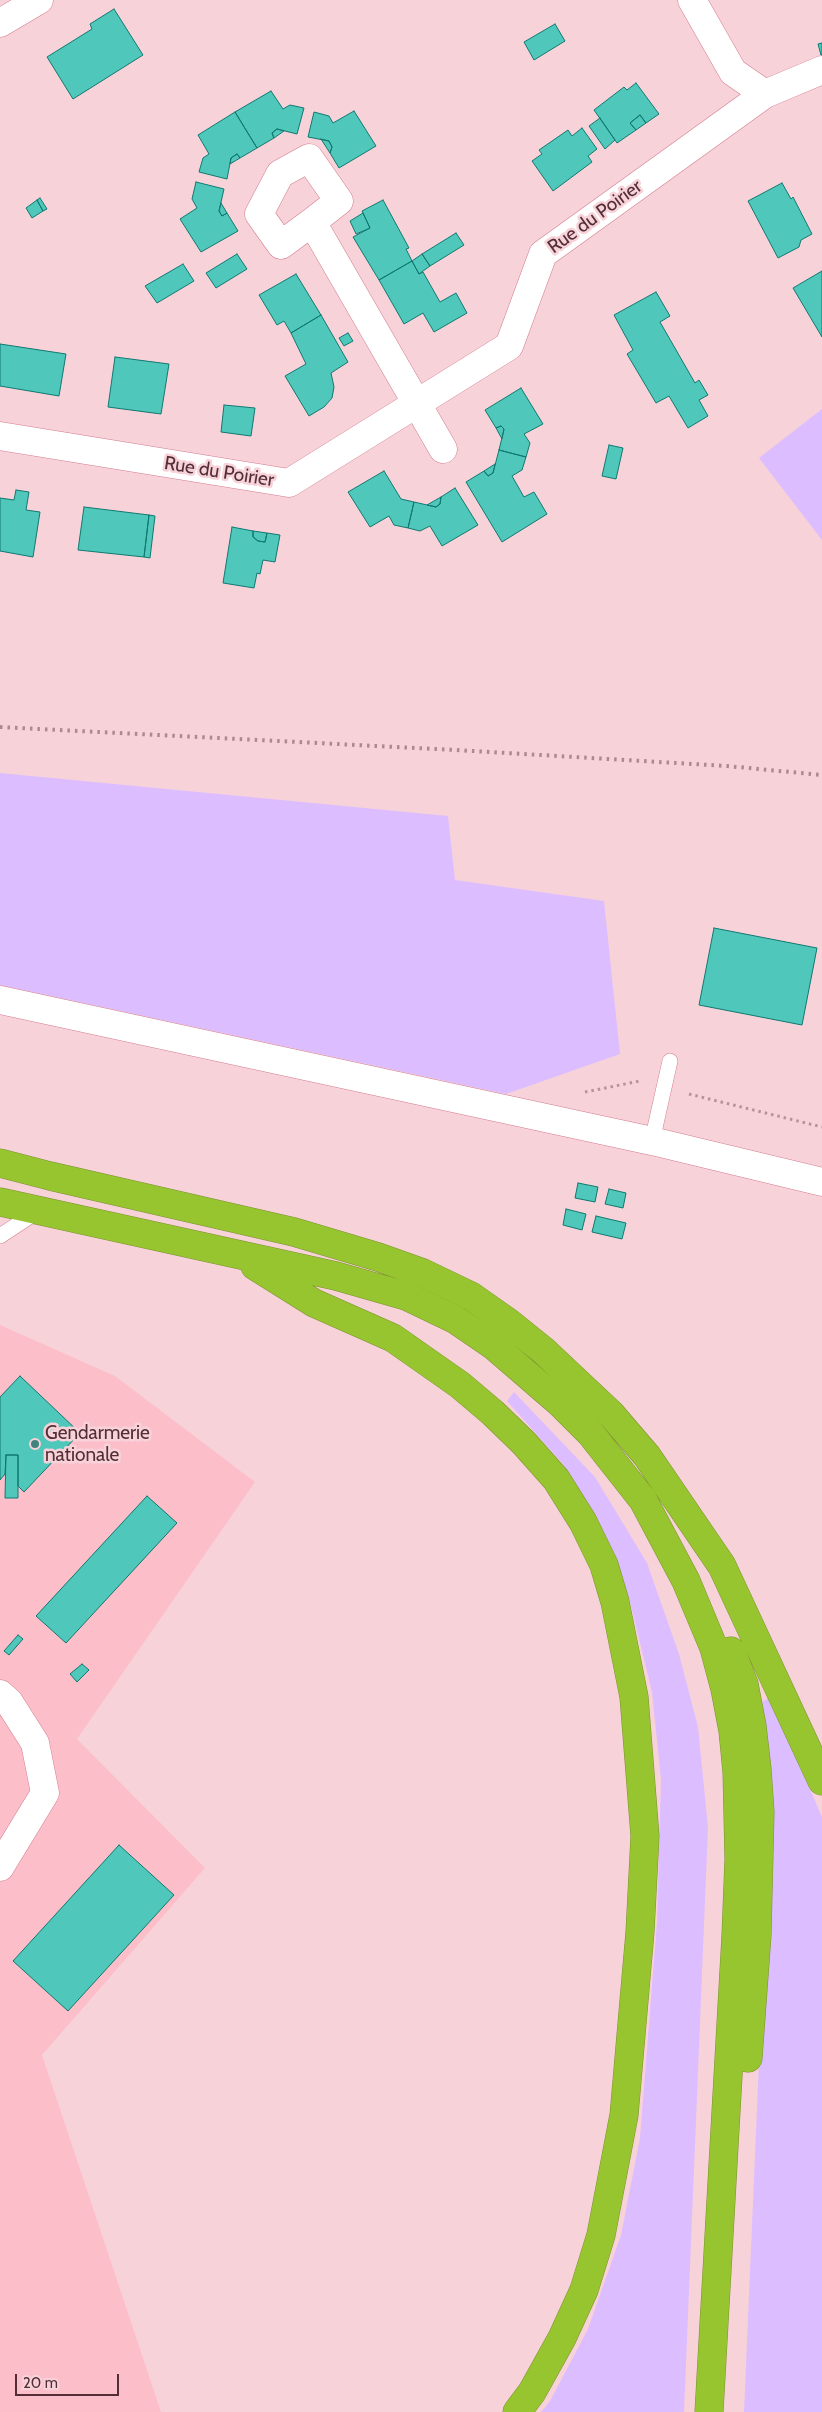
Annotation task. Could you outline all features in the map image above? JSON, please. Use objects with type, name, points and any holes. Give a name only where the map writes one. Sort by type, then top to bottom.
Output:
[{"type":"highway","points":[[0,1163],[294,1232],[378,1257],[423,1273],[471,1296],[544,1351],[611,1414],[647,1456],[722,1566],[822,1781]]},
{"type":"highway","points":[[0,1202],[241,1257],[336,1276],[406,1296],[456,1320],[494,1346],[560,1402],[585,1428],[643,1500],[686,1581],[714,1648],[733,1730],[738,1780],[739,1858],[709,2412]]},
{"type":"highway","points":[[241,1257],[314,1303],[352,1318],[393,1338],[427,1361],[493,1413],[524,1443],[556,1479],[574,1508],[604,1565],[615,1602],[634,1697],[645,1836],[640,1932],[624,2116],[601,2235],[584,2290],[562,2338],[532,2392],[517,2412]]},
{"type":"highway","points":[[647,1456],[700,1574],[744,1684],[757,1770],[760,1812],[757,1935],[722,2412]]},
{"type":"street","points":[[0,23],[39,0]]},
{"type":"street","points":[[692,0],[733,72],[765,94]]},
{"type":"street","name":"Rue du Poirier","points":[[0,436],[289,483],[509,346],[543,254],[765,94],[822,70]]},
{"type":"street","points":[[312,222],[443,449]]},
{"type":"street","points":[[0,1000],[652,1141],[822,1182]]},
{"type":"street","points":[[0,1694],[9,1702],[35,1743],[45,1792],[0,1867]]},
{"type":"lane","points":[[652,1141],[670,1061]]},
{"type":"lane","points":[[0,1236],[38,1211]]},
{"type":"path","points":[[664,1088],[822,1127]]},
{"type":"shaded area","points":[[822,409],[822,540],[759,458]]},
{"type":"shaded area","points":[[0,773],[448,816],[455,880],[604,901],[620,1054],[506,1094],[0,985]]},
{"type":"shaded area","points":[[0,1325],[115,1376],[255,1482],[77,1739],[205,1868],[42,2055],[161,2412],[0,2412]]},
{"type":"shaded area","points":[[514,1392],[595,1477],[647,1563],[679,1654],[698,1727],[708,1828],[684,2412],[541,2412],[550,2401],[588,2329],[621,2235],[640,2138],[657,1922],[661,1780],[652,1692],[629,1598],[597,1526],[563,1464],[507,1401]]},
{"type":"shaded area","points":[[770,1697],[822,1817],[822,2412],[744,2412],[769,1828],[759,1704]]},
{"type":"building","points":[[114,9],[143,55],[73,99],[47,57],[92,29],[90,24]]},
{"type":"building","points":[[555,24],[565,41],[534,60],[524,42]]},
{"type":"building","points":[[822,43],[822,55],[821,55],[818,44]]},
{"type":"building","points":[[636,83],[659,114],[646,123],[640,115],[630,123],[636,130],[617,143],[594,110],[624,87],[627,90]]},
{"type":"building","points":[[271,91],[283,109],[290,105],[304,108],[297,134],[277,129],[272,133],[274,138],[257,148],[235,112]]},
{"type":"building","points":[[354,111],[376,146],[339,168],[330,153],[332,147],[329,141],[308,137],[314,112],[329,116],[333,123]]},
{"type":"building","points":[[235,112],[257,148],[240,158],[237,154],[231,158],[227,179],[199,172],[203,158],[209,154],[198,135]]},
{"type":"building","points":[[640,115],[646,123],[636,130],[630,123]]},
{"type":"building","points":[[600,118],[615,140],[605,149],[589,126]]},
{"type":"building","points":[[582,128],[597,149],[588,156],[592,162],[553,191],[532,161],[542,154],[539,150],[568,130],[572,136]]},
{"type":"building","points":[[277,129],[284,131],[274,138],[272,133]]},
{"type":"building","points":[[321,139],[329,141],[332,147],[330,153]]},
{"type":"building","points":[[237,154],[240,158],[230,164],[231,158]]},
{"type":"building","points":[[196,182],[224,189],[219,211],[222,216],[227,213],[238,231],[201,252],[180,219],[197,208],[192,199]]},
{"type":"building","points":[[782,183],[791,199],[793,197],[812,234],[801,240],[799,247],[778,258],[748,201]]},
{"type":"building","points":[[40,198],[47,209],[43,211],[37,200]]},
{"type":"building","points":[[37,200],[43,211],[32,218],[26,208]]},
{"type":"building","points":[[383,200],[409,248],[406,249],[412,261],[379,280],[353,237],[370,228],[362,211]]},
{"type":"building","points":[[221,203],[227,213],[222,216],[219,211]]},
{"type":"building","points":[[363,213],[370,228],[356,234],[350,221]]},
{"type":"building","points":[[456,233],[464,245],[430,266],[422,254]]},
{"type":"building","points":[[237,254],[247,269],[216,288],[206,273]]},
{"type":"building","points":[[422,254],[430,266],[419,274],[412,261]]},
{"type":"building","points":[[412,261],[419,274],[423,272],[440,302],[456,293],[467,313],[434,332],[423,313],[404,324],[379,280]]},
{"type":"building","points":[[183,264],[194,281],[157,303],[145,286]]},
{"type":"building","points":[[822,271],[822,337],[793,288]]},
{"type":"building","points":[[296,274],[321,315],[291,333],[284,321],[277,325],[259,295]]},
{"type":"building","points":[[656,292],[670,316],[660,322],[695,383],[699,380],[708,395],[699,400],[708,416],[688,428],[669,396],[656,403],[627,354],[633,350],[614,315]]},
{"type":"building","points":[[321,315],[348,362],[331,373],[334,387],[332,398],[324,407],[309,416],[285,376],[306,364],[291,333]]},
{"type":"building","points":[[348,333],[353,341],[344,346],[339,338]]},
{"type":"building","points":[[0,344],[66,354],[59,396],[0,386]]},
{"type":"building","points":[[115,357],[169,364],[161,414],[108,407]]},
{"type":"building","points":[[521,388],[543,424],[524,434],[530,443],[526,457],[499,450],[504,429],[501,426],[496,428],[485,410]]},
{"type":"building","points":[[224,405],[255,408],[251,436],[221,432]]},
{"type":"building","points":[[501,426],[504,429],[502,439],[496,428]]},
{"type":"building","points":[[609,445],[623,448],[616,479],[602,476]]},
{"type":"building","points":[[499,450],[526,457],[522,470],[512,476],[524,497],[534,492],[547,514],[502,542],[466,482],[484,471],[488,476],[493,473]]},
{"type":"building","points":[[495,464],[493,473],[488,476],[484,471]]},
{"type":"building","points":[[384,471],[401,499],[414,502],[408,528],[394,525],[389,516],[370,527],[348,492]]},
{"type":"building","points":[[455,488],[478,525],[442,546],[430,526],[420,531],[408,528],[414,502],[436,507],[440,504],[441,497]]},
{"type":"building","points":[[16,490],[29,492],[26,510],[40,512],[33,557],[0,551],[0,498],[14,500]]},
{"type":"building","points":[[441,497],[440,504],[436,507],[427,505]]},
{"type":"building","points":[[84,507],[149,515],[144,557],[78,550]]},
{"type":"building","points":[[149,515],[155,516],[150,558],[144,557]]},
{"type":"building","points":[[232,527],[253,531],[253,537],[258,541],[265,542],[267,533],[280,535],[275,562],[263,560],[260,574],[257,573],[254,588],[223,583]]},
{"type":"building","points":[[253,531],[267,533],[265,542],[258,541],[253,537]]},
{"type":"building","points":[[714,928],[817,948],[802,1025],[699,1005]]},
{"type":"building","points":[[578,1183],[598,1187],[595,1202],[575,1198]]},
{"type":"building","points":[[609,1189],[626,1193],[623,1208],[605,1204]]},
{"type":"building","points":[[566,1209],[586,1214],[582,1230],[563,1225]]},
{"type":"building","points":[[596,1216],[626,1223],[622,1239],[592,1232]]},
{"type":"building","name":"Gendarmerie nationale","points":[[20,1376],[80,1433],[24,1492],[18,1486],[18,1455],[6,1455],[5,1474],[0,1480],[0,1397]]},
{"type":"building","points":[[6,1455],[18,1455],[18,1498],[5,1498]]},
{"type":"building","points":[[147,1496],[177,1523],[66,1643],[36,1616]]},
{"type":"building","points":[[18,1635],[23,1639],[9,1655],[4,1651]]},
{"type":"building","points":[[82,1664],[89,1670],[77,1682],[70,1674]]},
{"type":"building","points":[[119,1845],[174,1895],[68,2011],[13,1961]]},
{"type":"railway","points":[[0,727],[456,750],[727,766],[822,775]]},
{"type":"place","name":"Gendarmerie nationale","points":[[35,1444]]}]
